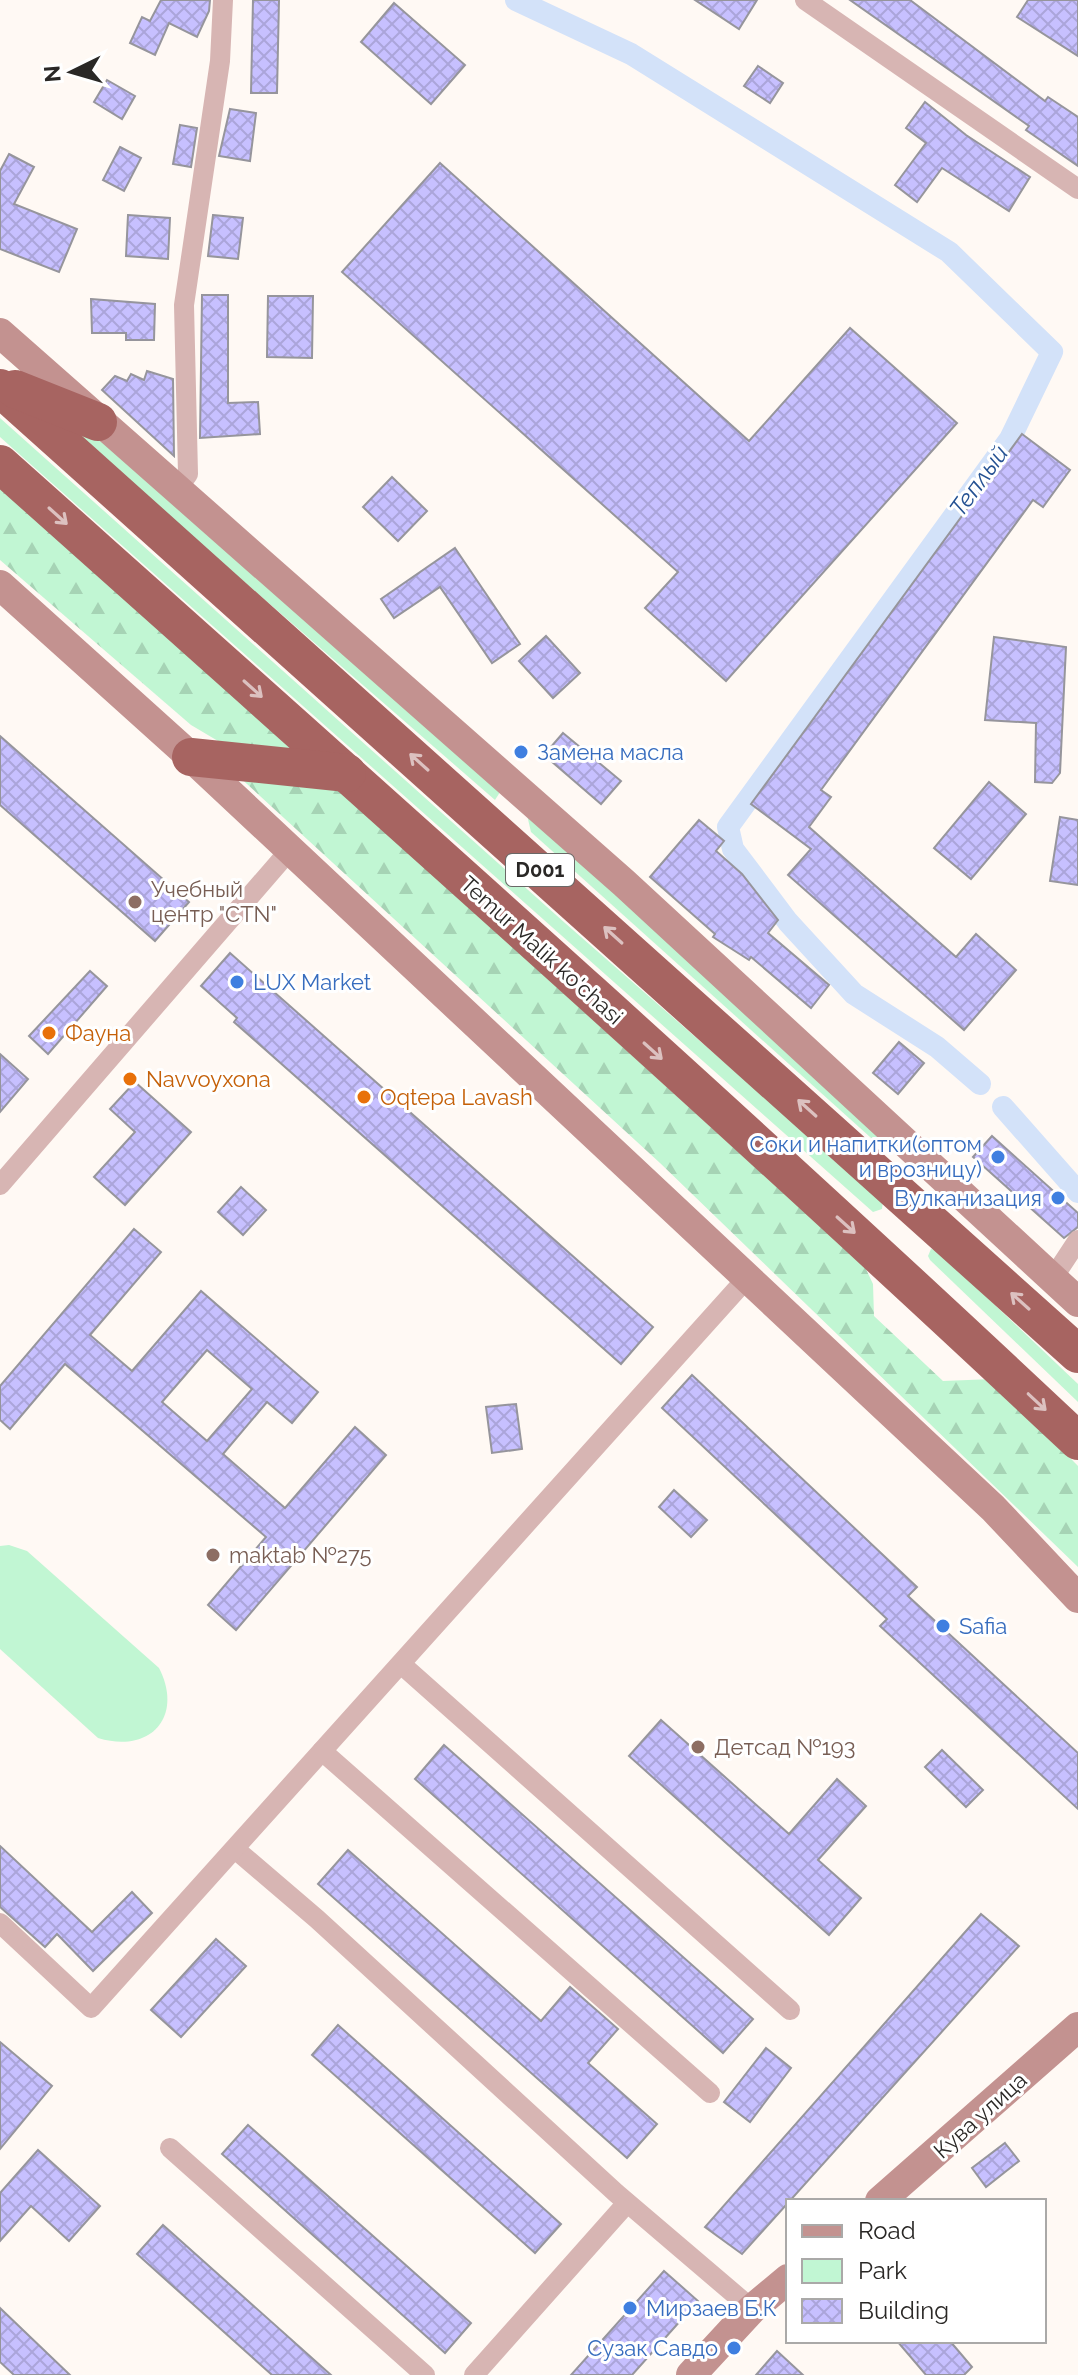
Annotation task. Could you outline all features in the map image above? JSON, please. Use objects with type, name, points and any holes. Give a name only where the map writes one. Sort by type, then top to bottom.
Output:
[{"type":"highway","points":[[0,386],[98,422]]},
{"type":"highway","name":"D001","points":[[0,386],[1078,1354]]},
{"type":"highway","name":"Temur Malik ko'chasi","points":[[0,464],[347,773],[877,1254],[1078,1441]]},
{"type":"highway","points":[[191,757],[347,773]]},
{"type":"highway","points":[[877,1254],[919,1208]]},
{"type":"street","points":[[176,491],[188,474],[184,305],[220,61],[223,0]]},
{"type":"street","points":[[805,0],[1078,189]]},
{"type":"street","points":[[0,333],[624,883],[1078,1302]]},
{"type":"street","points":[[0,585],[191,757],[993,1508],[1078,1598]]},
{"type":"street","points":[[0,1185],[289,851]]},
{"type":"street","points":[[1053,1278],[1078,1240]]},
{"type":"street","points":[[0,1923],[91,2008],[747,1278]]},
{"type":"street","points":[[401,1664],[790,2010]]},
{"type":"street","points":[[322,1751],[710,2093]]},
{"type":"street","points":[[235,1849],[317,1919],[627,2203],[752,2309]]},
{"type":"street","name":"Кува улица","points":[[882,2199],[1078,2027]]},
{"type":"street","points":[[170,2148],[425,2375]]},
{"type":"street","points":[[474,2375],[627,2203]]},
{"type":"street","points":[[691,2375],[752,2309],[786,2281]]},
{"type":"green space","points":[[57,414],[108,444],[502,789],[495,800],[156,505]]},
{"type":"green space","points":[[0,418],[565,923],[883,1201],[882,1209],[873,1212],[0,437]]},
{"type":"green space","points":[[0,488],[297,752],[218,741],[191,725],[0,560]]},
{"type":"green space","points":[[235,773],[337,787],[865,1267],[873,1284],[874,1316],[943,1381],[993,1379],[1078,1466],[1078,1567],[660,1163]]},
{"type":"green space","points":[[527,815],[889,1138],[880,1146],[531,832]]},
{"type":"green space","points":[[931,1249],[937,1250],[1078,1384],[1078,1402],[930,1260]]},
{"type":"green space","points":[[9,1545],[27,1551],[159,1668],[166,1686],[167,1702],[164,1716],[147,1736],[117,1742],[98,1738],[0,1649],[0,1546]]},
{"type":"building","points":[[161,0],[210,0],[209,11],[197,37],[169,23],[155,55],[130,43],[142,17],[150,21]]},
{"type":"building","points":[[253,0],[279,0],[277,93],[251,93]]},
{"type":"building","points":[[695,0],[757,0],[739,29]]},
{"type":"building","points":[[850,0],[910,0],[1045,101],[1048,97],[1078,117],[1078,166],[1026,130],[1029,126]]},
{"type":"building","points":[[1028,0],[1078,0],[1078,56],[1017,17]]},
{"type":"building","points":[[394,3],[465,65],[431,104],[361,42]]},
{"type":"building","points":[[758,66],[783,83],[770,103],[744,86]]},
{"type":"building","points":[[107,80],[135,96],[122,119],[94,102]]},
{"type":"building","points":[[925,102],[966,135],[1030,177],[1009,211],[942,168],[917,202],[895,185],[926,143],[906,128]]},
{"type":"building","points":[[230,109],[256,113],[250,161],[219,156]]},
{"type":"building","points":[[180,125],[197,128],[191,167],[173,164]]},
{"type":"building","points":[[120,147],[141,158],[124,191],[103,180]]},
{"type":"building","points":[[9,154],[34,167],[14,204],[77,229],[59,272],[0,249],[0,171]]},
{"type":"building","points":[[440,163],[749,441],[850,328],[957,423],[726,681],[645,608],[678,572],[342,272]]},
{"type":"building","points":[[128,215],[170,218],[168,259],[126,256]]},
{"type":"building","points":[[213,215],[243,218],[238,259],[208,256]]},
{"type":"building","points":[[202,295],[228,295],[228,403],[258,402],[260,434],[200,438]]},
{"type":"building","points":[[268,296],[313,296],[312,358],[267,357]]},
{"type":"building","points":[[91,299],[155,304],[154,340],[126,340],[126,333],[92,333]]},
{"type":"building","points":[[147,371],[173,379],[174,456],[102,390],[115,376],[127,381],[131,374],[144,380]]},
{"type":"building","points":[[1022,434],[1070,470],[1043,507],[1033,500],[821,790],[831,797],[809,827],[956,957],[976,934],[1016,970],[964,1030],[788,875],[811,849],[751,804]]},
{"type":"building","points":[[392,477],[427,511],[398,541],[363,507]]},
{"type":"building","points":[[455,548],[520,644],[492,663],[440,587],[394,618],[381,599]]},
{"type":"building","points":[[546,636],[580,673],[553,698],[519,661]]},
{"type":"building","points":[[994,637],[1066,647],[1060,773],[1052,783],[1035,782],[1036,723],[985,720]]},
{"type":"building","points":[[563,733],[621,781],[601,804],[544,755]]},
{"type":"building","points":[[0,736],[189,902],[155,941],[0,805]]},
{"type":"building","points":[[989,782],[1026,814],[971,879],[934,848]]},
{"type":"building","points":[[1060,817],[1078,820],[1078,885],[1050,881]]},
{"type":"building","points":[[699,820],[724,841],[716,851],[742,874],[778,920],[768,933],[829,985],[811,1008],[751,957],[749,960],[713,937],[715,934],[650,877]]},
{"type":"building","points":[[230,953],[653,1327],[621,1364],[234,1022],[237,1018],[201,986]]},
{"type":"building","points":[[90,971],[107,986],[48,1054],[29,1036]]},
{"type":"building","points":[[899,1042],[924,1063],[898,1094],[873,1073]]},
{"type":"building","points":[[0,1054],[28,1079],[0,1112]]},
{"type":"building","points":[[135,1082],[191,1132],[125,1205],[94,1177],[135,1132],[110,1109]]},
{"type":"building","points":[[992,1136],[1078,1213],[1078,1227],[1064,1238],[973,1157]]},
{"type":"building","points":[[241,1187],[266,1210],[243,1235],[218,1212]]},
{"type":"building","points":[[134,1229],[161,1252],[90,1335],[132,1371],[201,1291],[318,1392],[292,1423],[267,1402],[223,1454],[285,1508],[355,1427],[386,1455],[236,1630],[208,1605],[266,1537],[65,1364],[10,1429],[0,1420],[0,1386]],"holes":[[[207,1350],[252,1389],[207,1441],[162,1402]]]},
{"type":"building","points":[[692,1375],[917,1587],[908,1596],[1078,1753],[1078,1809],[880,1626],[887,1619],[662,1408]]},
{"type":"building","points":[[516,1404],[522,1449],[492,1453],[486,1407]]},
{"type":"building","points":[[674,1490],[707,1520],[691,1537],[659,1507]]},
{"type":"building","points":[[661,1720],[789,1834],[837,1779],[866,1806],[818,1860],[861,1898],[829,1935],[629,1756]]},
{"type":"building","points":[[444,1745],[753,2019],[723,2053],[415,1779]]},
{"type":"building","points":[[942,1750],[983,1790],[966,1807],[925,1767]]},
{"type":"building","points":[[0,1846],[92,1932],[132,1892],[152,1913],[93,1971],[57,1934],[45,1947],[0,1907]]},
{"type":"building","points":[[348,1850],[541,2021],[570,1987],[618,2029],[588,2063],[657,2124],[627,2158],[318,1884]]},
{"type":"building","points":[[981,1914],[1019,1946],[791,2199],[786,2199],[786,2205],[742,2254],[705,2227]]},
{"type":"building","points":[[216,1939],[246,1966],[181,2037],[151,2010]]},
{"type":"building","points":[[338,2025],[561,2224],[535,2253],[312,2055]]},
{"type":"building","points":[[0,2042],[52,2086],[0,2149]]},
{"type":"building","points":[[766,2048],[791,2068],[750,2122],[724,2102]]},
{"type":"building","points":[[248,2125],[471,2323],[445,2353],[222,2154]]},
{"type":"building","points":[[1005,2143],[1019,2161],[986,2187],[972,2168]]},
{"type":"building","points":[[38,2150],[100,2206],[69,2241],[31,2206],[0,2241],[0,2193]]},
{"type":"building","points":[[163,2225],[331,2375],[272,2375],[137,2254]]},
{"type":"building","points":[[664,2271],[698,2301],[632,2375],[571,2375]]},
{"type":"building","points":[[0,2308],[70,2375],[14,2375],[0,2362]]},
{"type":"building","points":[[899,2343],[952,2343],[972,2367],[964,2375],[926,2375]]},
{"type":"building","points":[[777,2351],[803,2375],[756,2375]]},
{"type":"waterway","name":"Теплый","points":[[516,0],[631,54],[949,252],[1052,352],[1010,439],[728,827],[733,849],[788,922],[854,994],[937,1047],[980,1084]]},
{"type":"waterway","name":"Теплый","points":[[1003,1107],[1078,1192]]},
{"type":"place","name":"Замена масла","points":[[521,752]]},
{"type":"place","name":"Учебный центр \"CTN\"","points":[[135,902]]},
{"type":"place","name":"LUX Market","points":[[237,982]]},
{"type":"place","name":"Фауна","points":[[49,1033]]},
{"type":"place","name":"Navvoyxona","points":[[130,1079]]},
{"type":"place","name":"Oqtepa Lavash","points":[[364,1097]]},
{"type":"place","name":"Соки и напитки(оптом и врозницу)","points":[[998,1157]]},
{"type":"place","name":"Вулканизация","points":[[1058,1198]]},
{"type":"place","name":"maktab №275","points":[[213,1555]]},
{"type":"place","name":"Safia","points":[[943,1626]]},
{"type":"place","name":"Детсад №193","points":[[698,1747]]},
{"type":"place","name":"Мирзаев Б.К","points":[[630,2308]]},
{"type":"place","name":"Сузак Савдо","points":[[734,2348]]}]
